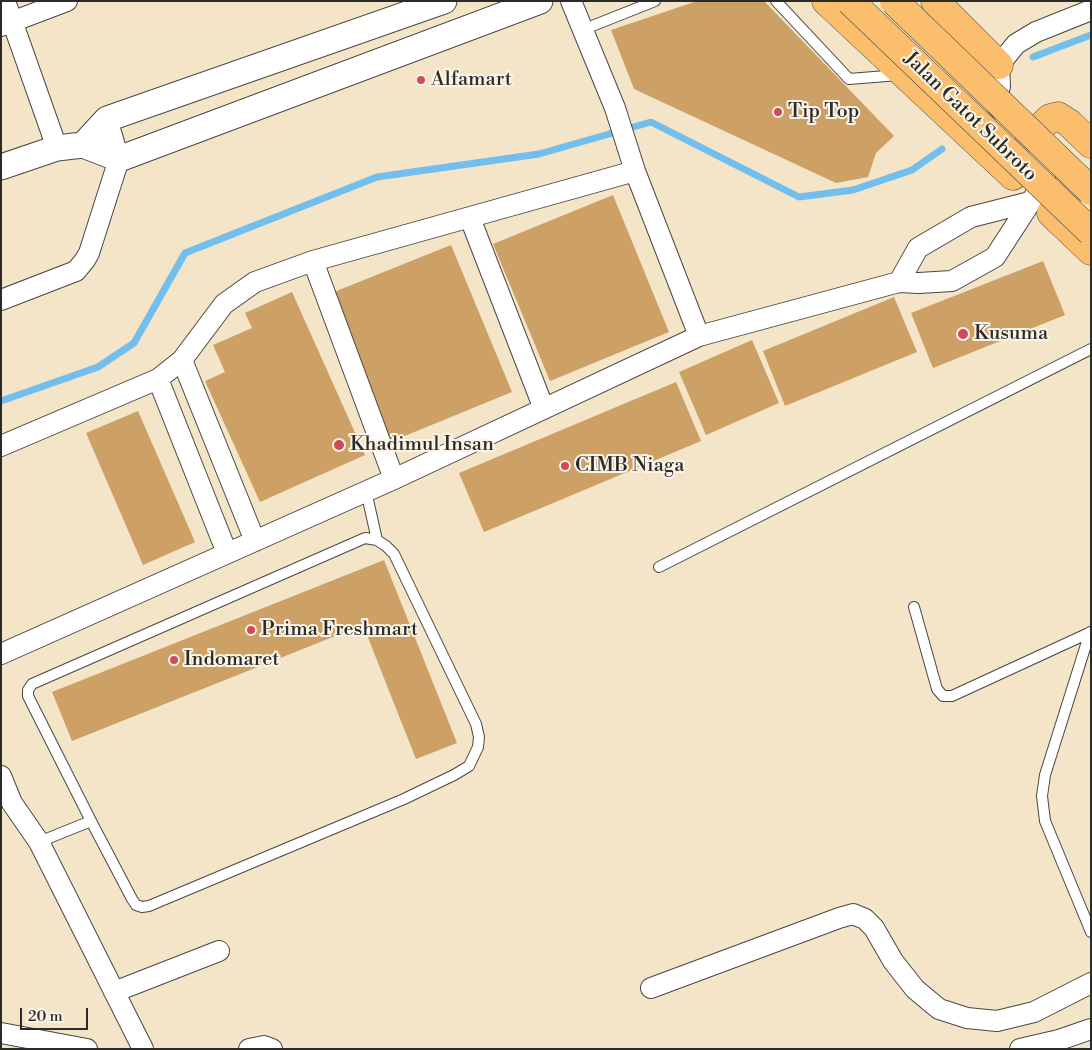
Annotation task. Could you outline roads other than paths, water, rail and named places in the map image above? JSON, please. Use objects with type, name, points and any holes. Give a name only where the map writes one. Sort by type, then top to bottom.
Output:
[{"type":"highway","points":[[826,1],[939,106],[1032,199],[1091,251]]},
{"type":"highway","name":"Jalan Gatot Subroto","points":[[850,1],[1091,232]]},
{"type":"highway","name":"Jalan Gatot Subroto","points":[[894,1],[1091,191]]},
{"type":"highway","points":[[935,1],[999,65]]},
{"type":"highway","points":[[939,106],[961,117],[976,119],[996,105]]},
{"type":"highway","points":[[1030,138],[1050,118],[1058,116],[1091,144]]},
{"type":"street","points":[[5,1],[7,24],[57,148]]},
{"type":"street","points":[[7,24],[66,1]]},
{"type":"street","points":[[84,144],[107,119],[444,1]]},
{"type":"street","points":[[1,167],[57,148],[84,144],[119,159],[540,1]]},
{"type":"street","points":[[571,1],[615,108],[635,171],[699,336]]},
{"type":"street","points":[[1,654],[394,479],[699,336],[898,282],[952,281],[996,257],[1045,180],[1046,163],[1043,154],[1030,138],[996,105],[1000,86],[999,65],[1020,41],[1036,32],[1091,10]]},
{"type":"street","points":[[1,300],[76,271],[89,253],[119,159],[107,119]]},
{"type":"street","points":[[1,446],[158,379],[182,360],[224,304],[255,282],[313,261],[635,171]]},
{"type":"street","points":[[898,282],[918,248],[971,217],[1032,199]]},
{"type":"street","points":[[470,218],[544,409]]},
{"type":"street","points":[[313,261],[394,479]]},
{"type":"street","points":[[182,360],[255,541]]},
{"type":"street","points":[[158,379],[227,553]]},
{"type":"street","points":[[1,776],[7,805],[39,842],[142,1049]]},
{"type":"street","points":[[651,988],[853,914],[865,919],[874,928],[893,961],[915,989],[938,1008],[967,1018],[997,1021],[1034,1012],[1091,983]]},
{"type":"street","points":[[114,992],[219,951]]},
{"type":"street","points":[[1020,1049],[1059,1040],[1091,1029]]},
{"type":"street","points":[[1,1033],[87,1049]]},
{"type":"street","points":[[249,1049],[264,1046],[272,1049]]},
{"type":"lane","points":[[582,30],[655,1]]},
{"type":"lane","points":[[776,1],[849,79],[905,75]]},
{"type":"lane","points":[[659,567],[1091,349]]},
{"type":"lane","points":[[366,491],[377,540]]},
{"type":"lane","points":[[365,538],[377,540],[394,554],[476,724],[479,737],[478,747],[469,766],[404,799],[158,902],[142,907],[136,906],[28,696],[29,686],[365,538]]},
{"type":"lane","points":[[914,608],[937,689],[943,696],[952,696],[1090,632]]},
{"type":"lane","points":[[1090,632],[1045,775],[1042,796],[1045,821],[1091,932]]},
{"type":"lane","points":[[39,842],[91,821]]},
{"type":"waterway","points":[[1033,57],[1091,35]]},
{"type":"waterway","points":[[1,401],[98,367],[134,343],[185,253],[377,177],[539,154],[651,122],[799,197],[853,190],[912,170],[942,149]]},
{"type":"place","name":"Alfamart","points":[[421,80]]},
{"type":"place","name":"Tip Top","points":[[778,112]]},
{"type":"place","name":"Kusuma","points":[[963,334]]},
{"type":"place","name":"Khadimul Insan","points":[[339,445]]},
{"type":"place","name":"CIMB Niaga","points":[[565,466]]},
{"type":"place","name":"Prima Freshmart","points":[[251,630]]},
{"type":"place","name":"Indomaret","points":[[174,660]]}]
